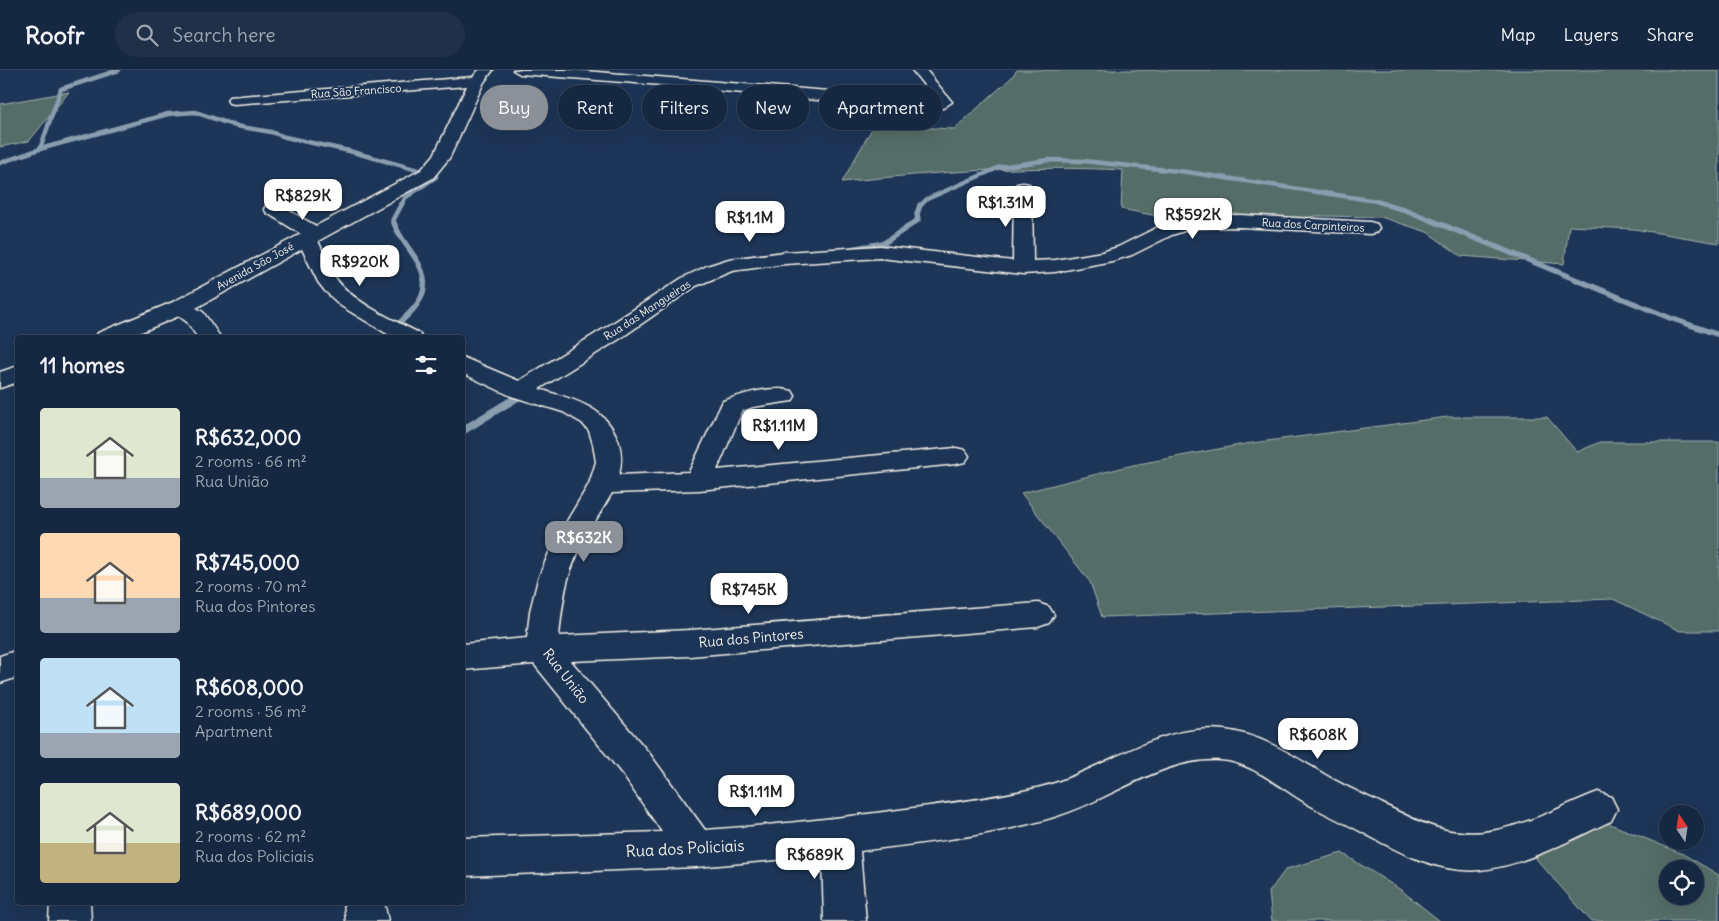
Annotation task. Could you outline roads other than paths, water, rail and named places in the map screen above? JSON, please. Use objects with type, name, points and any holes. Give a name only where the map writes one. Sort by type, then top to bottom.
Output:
[{"type":"street","points":[[520,70],[923,105],[938,105],[945,102],[919,70]]},
{"type":"street","name":"Rua São Francisco","points":[[234,100],[482,76]]},
{"type":"street","name":"Avenida São José","points":[[113,335],[181,307],[418,179],[433,168],[442,157],[482,76]]},
{"type":"street","points":[[1023,188],[1023,268]]},
{"type":"street","points":[[273,209],[311,236],[331,286],[337,292],[367,313],[406,335]]},
{"type":"street","name":"Rua dos Carpinteiros","points":[[1023,268],[1055,266],[1105,257],[1124,251],[1165,231],[1191,222],[1240,220],[1370,228]]},
{"type":"street","name":"Rua das Mangueiras","points":[[520,391],[613,333],[689,282],[729,265],[785,258],[880,252],[1023,268]]},
{"type":"street","points":[[181,307],[195,317],[208,335]]},
{"type":"street","name":"Rua União","points":[[465,365],[520,391],[572,407],[591,418],[601,429],[609,462],[603,484],[566,548],[553,579],[546,611],[542,650],[636,764],[696,849]]},
{"type":"street","points":[[0,381],[15,374]]},
{"type":"street","points":[[699,482],[732,406],[748,400],[783,396]]},
{"type":"street","points":[[603,484],[699,482],[956,456]]},
{"type":"street","name":"Rua dos Pintores","points":[[465,657],[542,650],[690,643],[1038,615]]},
{"type":"street","points":[[0,670],[15,664]]},
{"type":"street","name":"Rua dos Policiais","points":[[465,857],[696,849],[840,836],[1016,809],[1055,800],[1158,754],[1188,746],[1222,745],[1247,751],[1268,760],[1320,792],[1411,838],[1441,848],[1465,852],[1497,848],[1539,834],[1598,809]]},
{"type":"street","points":[[840,836],[845,921]]},
{"type":"street","points":[[70,905],[70,921]]},
{"type":"street","points":[[364,905],[367,921]]},
{"type":"waterway","points":[[40,149],[61,89],[119,70]]},
{"type":"waterway","points":[[40,149],[168,114],[195,112],[236,126],[271,132],[285,137],[349,151],[436,175],[436,177],[405,198],[401,206]]},
{"type":"waterway","points":[[0,163],[40,149]]},
{"type":"waterway","points":[[920,206],[927,199],[1000,167],[1049,160],[1083,161],[1187,172],[1376,201],[1392,206]]},
{"type":"waterway","points":[[387,335],[419,302],[423,292],[422,270],[399,234],[393,220],[401,205]]},
{"type":"waterway","points":[[851,249],[884,243],[918,220],[917,214],[920,205]]},
{"type":"waterway","points":[[1388,205],[1406,210],[1670,318],[1719,335]]},
{"type":"waterway","points":[[465,429],[524,393]]}]
